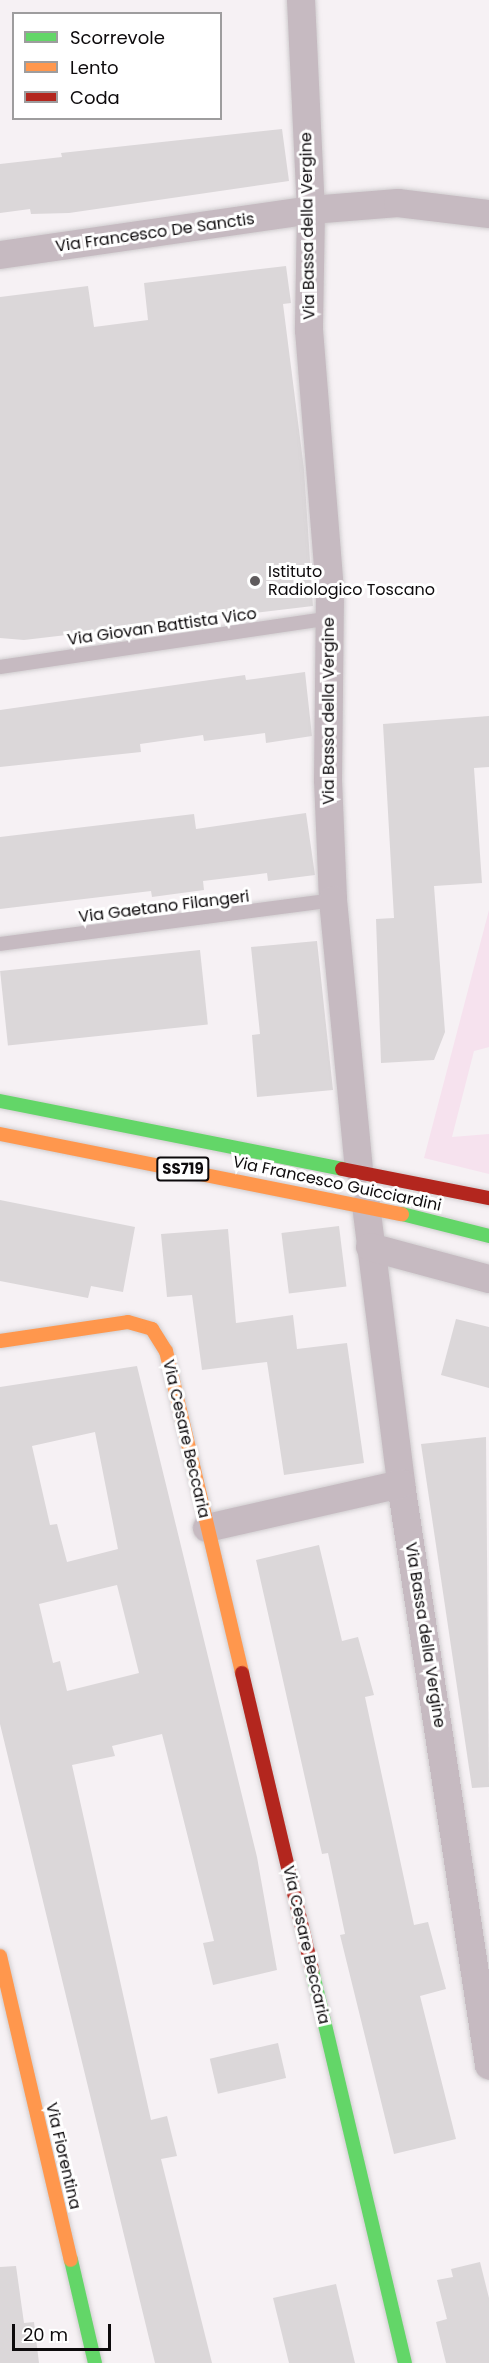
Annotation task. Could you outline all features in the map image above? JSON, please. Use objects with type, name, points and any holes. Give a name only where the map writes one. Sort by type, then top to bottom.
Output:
[{"type":"main road","name":"Via Francesco Guicciardini","points":[[0,1101],[358,1170],[489,1198]]},
{"type":"main road","name":"Via Francesco Guicciardini","points":[[0,1134],[366,1205],[489,1236]]},
{"type":"main road","name":"Via Cesare Beccaria","points":[[0,1341],[128,1322],[152,1329],[168,1358],[405,2363]]},
{"type":"main road","name":"Via Fiorentina","points":[[0,1956],[95,2363]]},
{"type":"street","name":"Via Bassa della Vergine","points":[[301,0],[311,210],[309,330],[330,618],[328,770],[333,900],[358,1170]]},
{"type":"street","name":"Via Francesco De Sanctis","points":[[0,255],[311,210],[407,203],[489,214]]},
{"type":"street","name":"Via Bassa della Vergine","points":[[366,1205],[401,1484],[489,2065]]},
{"type":"street","points":[[370,1246],[489,1279]]},
{"type":"street","name":"Via Cesare Beccaria","points":[[207,1528],[401,1484]]},
{"type":"lane","name":"Via Giovan Battista Vico","points":[[0,667],[330,618]]},
{"type":"lane","name":"Via Gaetano Filangeri","points":[[0,944],[333,900]]},
{"type":"shaded area","points":[[489,910],[489,1047],[474,1051],[452,1137],[489,1134],[489,1174],[424,1158]]},
{"type":"building","points":[[282,129],[289,181],[69,213],[31,214],[30,209],[0,213],[0,164],[62,157],[61,153]]},
{"type":"building","points":[[286,266],[291,303],[283,304],[304,469],[313,606],[24,640],[0,638],[0,297],[88,286],[94,327],[148,320],[144,283]]},
{"type":"building","points":[[305,672],[312,736],[266,743],[265,733],[204,741],[203,735],[140,744],[141,752],[0,767],[0,710],[245,675],[246,680]]},
{"type":"building","points":[[489,716],[489,767],[474,768],[482,883],[434,886],[445,1032],[434,1060],[381,1063],[376,919],[394,918],[383,724]]},
{"type":"building","points":[[306,813],[315,875],[268,881],[267,873],[203,881],[204,890],[152,897],[151,891],[0,909],[0,837],[194,814],[196,829]]},
{"type":"building","points":[[317,941],[333,1090],[257,1097],[252,1035],[260,1034],[251,947]]},
{"type":"building","points":[[200,950],[208,1025],[8,1046],[0,971]]},
{"type":"building","points":[[0,1200],[135,1227],[123,1292],[91,1286],[88,1298],[0,1281]]},
{"type":"building","points":[[339,1226],[346,1287],[289,1294],[281,1233]]},
{"type":"building","points":[[228,1229],[236,1323],[293,1315],[297,1349],[347,1343],[364,1463],[284,1475],[267,1362],[202,1370],[192,1295],[167,1297],[161,1234]]},
{"type":"building","points":[[456,1319],[489,1327],[489,1388],[441,1375]]},
{"type":"building","points":[[137,1366],[257,1857],[277,1970],[213,1985],[203,1943],[214,1941],[162,1734],[112,1746],[115,1756],[72,1765],[151,2120],[167,2116],[177,2156],[161,2159],[212,2363],[155,2363],[0,1724],[0,1387]],"holes":[[[95,1432],[118,1549],[67,1562],[57,1524],[50,1525],[32,1446]],[[117,1585],[139,1673],[67,1691],[60,1661],[53,1663],[39,1604]]]},
{"type":"building","points":[[486,1437],[489,1787],[472,1788],[421,1444]]},
{"type":"building","points":[[319,1545],[342,1641],[358,1637],[374,1695],[365,1697],[414,1925],[428,1922],[446,1989],[420,1996],[456,2139],[394,2154],[340,1935],[345,1934],[328,1853],[322,1854],[256,1560]]},
{"type":"building","points":[[278,2043],[286,2078],[218,2094],[210,2059]]},
{"type":"building","points":[[480,2262],[489,2298],[489,2363],[446,2363],[436,2322],[447,2319],[437,2280],[453,2277],[451,2269]]},
{"type":"building","points":[[16,2266],[24,2323],[34,2322],[39,2363],[0,2363],[0,2267]]},
{"type":"building","points":[[336,2284],[355,2363],[289,2363],[273,2298]]},
{"type":"traffic: fast","points":[[0,1101],[342,1169]]},
{"type":"traffic: fast","points":[[402,1214],[489,1236]]},
{"type":"traffic: fast","points":[[312,1970],[405,2363]]},
{"type":"traffic: fast","points":[[71,2260],[95,2363]]},
{"type":"traffic: slow","points":[[0,1134],[402,1214]]},
{"type":"traffic: slow","points":[[0,1341],[128,1322],[152,1329],[166,1351],[242,1673]]},
{"type":"traffic: slow","points":[[0,1956],[71,2260]]},
{"type":"traffic: jam","points":[[342,1169],[489,1198]]},
{"type":"traffic: jam","points":[[242,1673],[312,1970]]},
{"type":"place","name":"Istituto Radiologico Toscano","points":[[255,581]]}]
